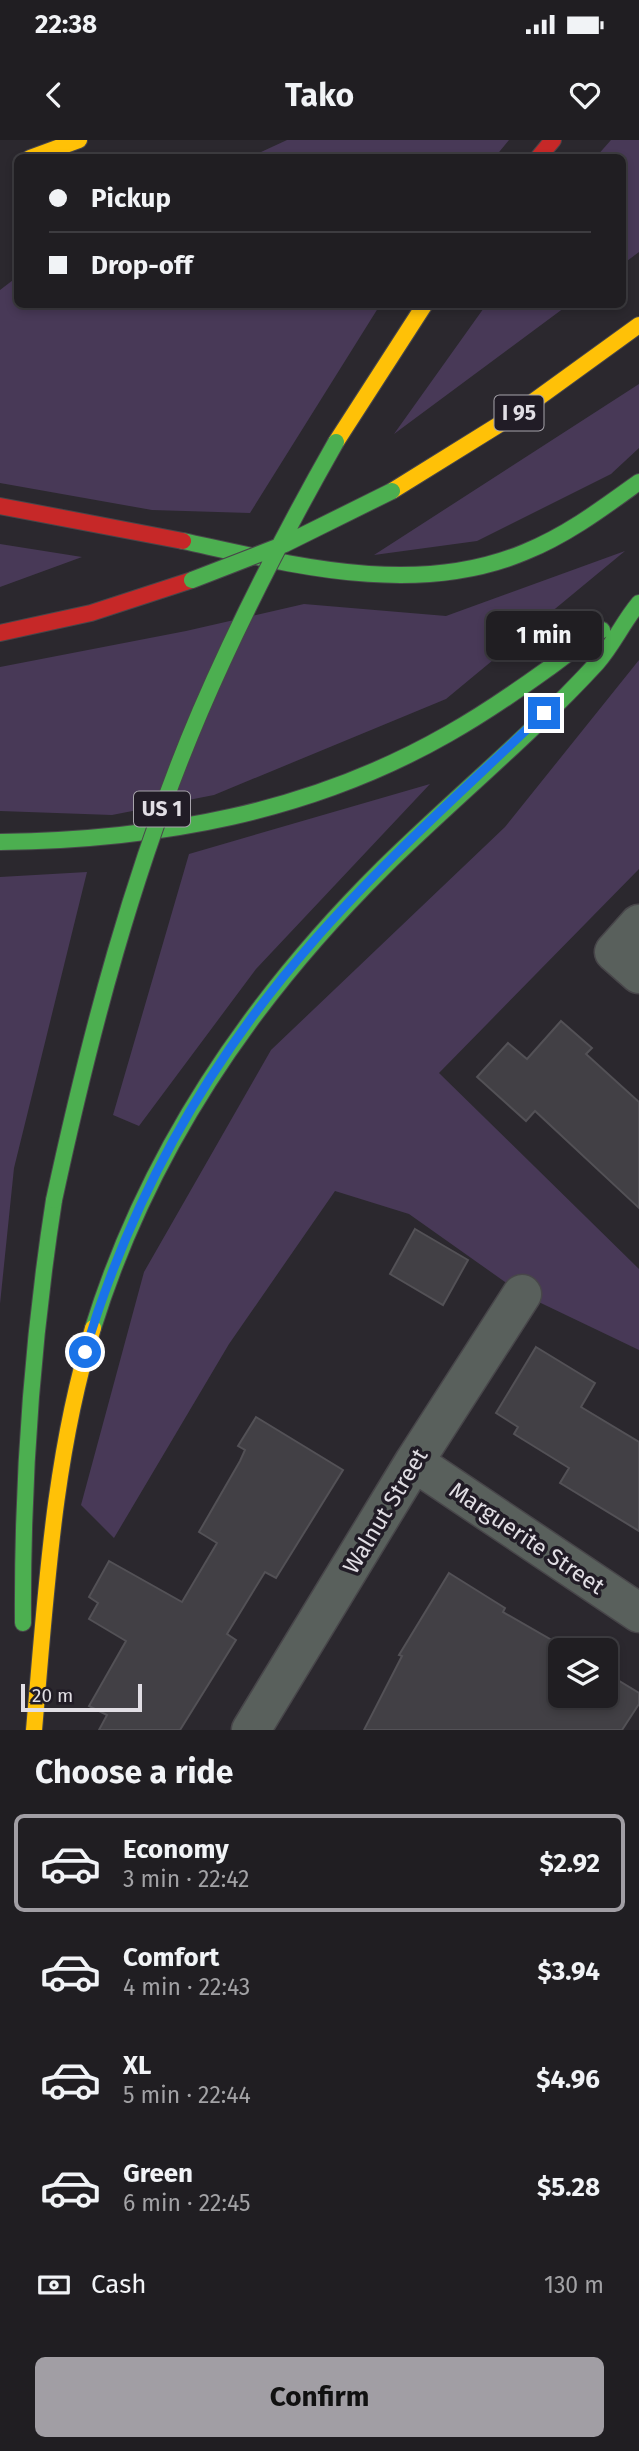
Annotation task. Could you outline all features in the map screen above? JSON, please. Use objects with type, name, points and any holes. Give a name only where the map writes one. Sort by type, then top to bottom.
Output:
[{"type":"highway","points":[[41,154],[79,140]]},
{"type":"highway","points":[[541,154],[553,140]]},
{"type":"highway","name":"US 1","points":[[25,1730],[22,1540],[27,1408],[54,1200],[86,1055],[125,912],[203,703],[297,506],[370,386],[422,308]]},
{"type":"highway","name":"I 95","points":[[0,633],[103,610],[192,580],[285,544],[392,491],[498,427],[639,325]]},
{"type":"highway","points":[[0,506],[283,562],[369,573],[421,576],[479,567],[533,549],[587,519],[639,482]]},
{"type":"highway","points":[[0,842],[78,842],[171,831],[256,813],[343,786],[454,731],[517,691],[633,609]]},
{"type":"highway","points":[[34,1730],[58,1477],[74,1396],[113,1266],[177,1131],[243,1028],[311,944],[394,857],[600,660],[633,609]]},
{"type":"street","points":[[639,924],[614,952],[639,974]]},
{"type":"street","name":"Walnut Street","points":[[251,1730],[414,1462],[522,1294]]},
{"type":"street","name":"Marguerite Street","points":[[414,1462],[639,1613]]},
{"type":"shaded area","points":[[287,140],[509,140],[497,154],[257,154]]},
{"type":"shaded area","points":[[611,140],[639,140],[639,252],[626,262],[626,154],[599,154]]},
{"type":"shaded area","points":[[14,279],[14,308],[378,308],[250,513],[152,510],[0,483],[0,290]]},
{"type":"shaded area","points":[[484,308],[564,308],[394,434]]},
{"type":"shaded area","points":[[639,384],[639,448],[611,474],[477,541],[374,555]]},
{"type":"shaded area","points":[[0,544],[82,557],[0,587]]},
{"type":"shaded area","points":[[625,551],[446,699],[214,795],[112,815],[0,811],[0,667],[186,631],[304,604],[446,616]]},
{"type":"shaded area","points":[[639,660],[639,869],[439,1073],[639,1269],[639,1350],[522,1294],[409,1214],[335,1191],[229,1344],[114,1538],[81,1505],[144,1272],[271,1050],[505,827]]},
{"type":"shaded area","points":[[430,784],[256,969],[139,1126],[113,1115],[189,854]]},
{"type":"shaded area","points":[[87,872],[14,1168],[0,1304],[0,877]]},
{"type":"building","points":[[561,1021],[592,1048],[586,1054],[639,1102],[639,1208],[535,1111],[526,1121],[477,1077],[508,1043],[527,1059]]},
{"type":"building","points":[[415,1229],[468,1260],[443,1305],[390,1274]]},
{"type":"building","points":[[536,1347],[595,1383],[581,1407],[639,1442],[639,1531],[560,1483],[569,1468],[514,1434],[518,1427],[496,1413]]},
{"type":"building","points":[[256,1417],[343,1470],[276,1578],[265,1572],[227,1634],[236,1640],[180,1730],[99,1730],[107,1715],[89,1706],[126,1641],[89,1619],[98,1603],[89,1597],[109,1561],[182,1602],[217,1543],[199,1532],[240,1461],[245,1450],[238,1446]]},
{"type":"building","points":[[449,1573],[505,1608],[503,1612],[548,1638],[548,1708],[618,1708],[618,1680],[639,1693],[639,1704],[622,1730],[364,1730],[402,1656],[399,1655]]},
{"type":"traffic: fast","points":[[54,1200],[115,953],[176,771],[247,609],[336,442]]},
{"type":"traffic: fast","points":[[183,541],[268,559],[355,573],[441,573],[484,566],[525,552],[555,538],[639,482]]},
{"type":"traffic: fast","points":[[192,580],[285,544],[392,491]]},
{"type":"traffic: fast","points":[[93,1328],[116,1263],[143,1200],[174,1139],[248,1024],[290,970],[383,868],[545,716],[597,663],[639,603]]},
{"type":"traffic: fast","points":[[0,842],[59,840],[174,828],[231,817],[342,784],[396,761],[461,727],[602,630]]},
{"type":"traffic: fast","points":[[23,1623],[24,1517],[30,1411],[54,1200]]},
{"type":"traffic: slow","points":[[41,154],[79,140]]},
{"type":"traffic: slow","points":[[336,442],[422,308]]},
{"type":"traffic: slow","points":[[392,491],[516,414],[639,325]]},
{"type":"traffic: slow","points":[[34,1730],[47,1578],[60,1477],[79,1377],[93,1328]]},
{"type":"traffic: jam","points":[[541,154],[553,140]]},
{"type":"traffic: jam","points":[[0,506],[183,541]]},
{"type":"traffic: jam","points":[[0,633],[91,613],[192,580]]},
{"type":"route","points":[[85,1352],[113,1266],[152,1180],[177,1131],[243,1028],[311,944],[352,900],[544,713]]}]
